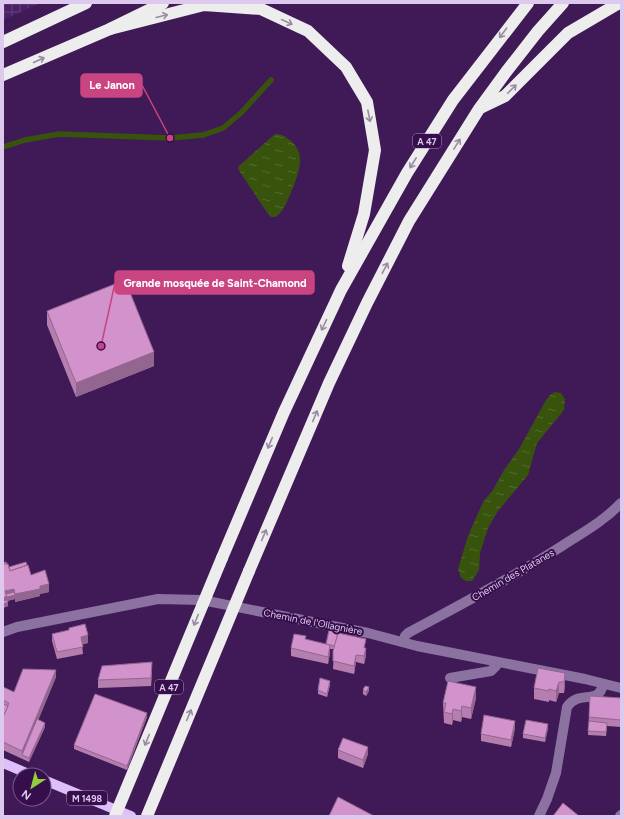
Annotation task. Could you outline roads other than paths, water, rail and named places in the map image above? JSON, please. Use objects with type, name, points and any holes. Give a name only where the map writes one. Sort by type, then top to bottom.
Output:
[{"type":"highway","points":[[3,42],[86,3]]},
{"type":"highway","points":[[3,76],[110,29],[162,3]]},
{"type":"highway","name":"A 47","points":[[115,816],[284,412],[341,290],[407,173],[453,100],[528,3]]},
{"type":"highway","name":"A 47","points":[[147,816],[248,571],[329,384],[366,303],[409,221],[479,109],[538,31],[563,3]]},
{"type":"highway","points":[[479,109],[506,96],[568,33],[619,3]]},
{"type":"highway","points":[[110,29],[204,5],[261,9],[308,31],[346,67],[366,102],[375,150],[364,214],[341,290]]},
{"type":"main road","points":[[3,763],[12,767]]},
{"type":"main road","name":"M 1498","points":[[52,783],[131,816]]},
{"type":"street","name":"Chemin des Platanes","points":[[403,642],[408,633],[521,572],[590,528],[621,503]]},
{"type":"street","name":"Chemin de l'Ollagnière","points":[[3,632],[17,627],[158,599],[202,600],[368,633],[403,642],[621,688]]},
{"type":"street","points":[[450,678],[491,671],[496,666],[497,662]]},
{"type":"street","points":[[539,816],[547,799],[556,772],[567,707],[574,700],[579,698],[596,696],[600,694],[603,684]]},
{"type":"water","points":[[275,134],[280,134],[291,141],[296,147],[299,153],[300,166],[286,204],[278,215],[271,217],[238,168]]},
{"type":"water","points":[[555,392],[561,393],[565,399],[564,410],[537,443],[528,475],[498,511],[488,528],[480,553],[479,570],[472,581],[466,581],[461,578],[458,569],[468,536],[483,502],[493,490],[504,470],[519,449],[546,400]]},
{"type":"waterway","points":[[3,147],[25,140],[59,134],[170,138],[203,135],[223,128],[241,113],[271,80]]},
{"type":"place","name":"Le Janon","points":[[170,138]]},
{"type":"place","name":"Grande mosquée de Saint-Chamond","points":[[101,346]]}]
